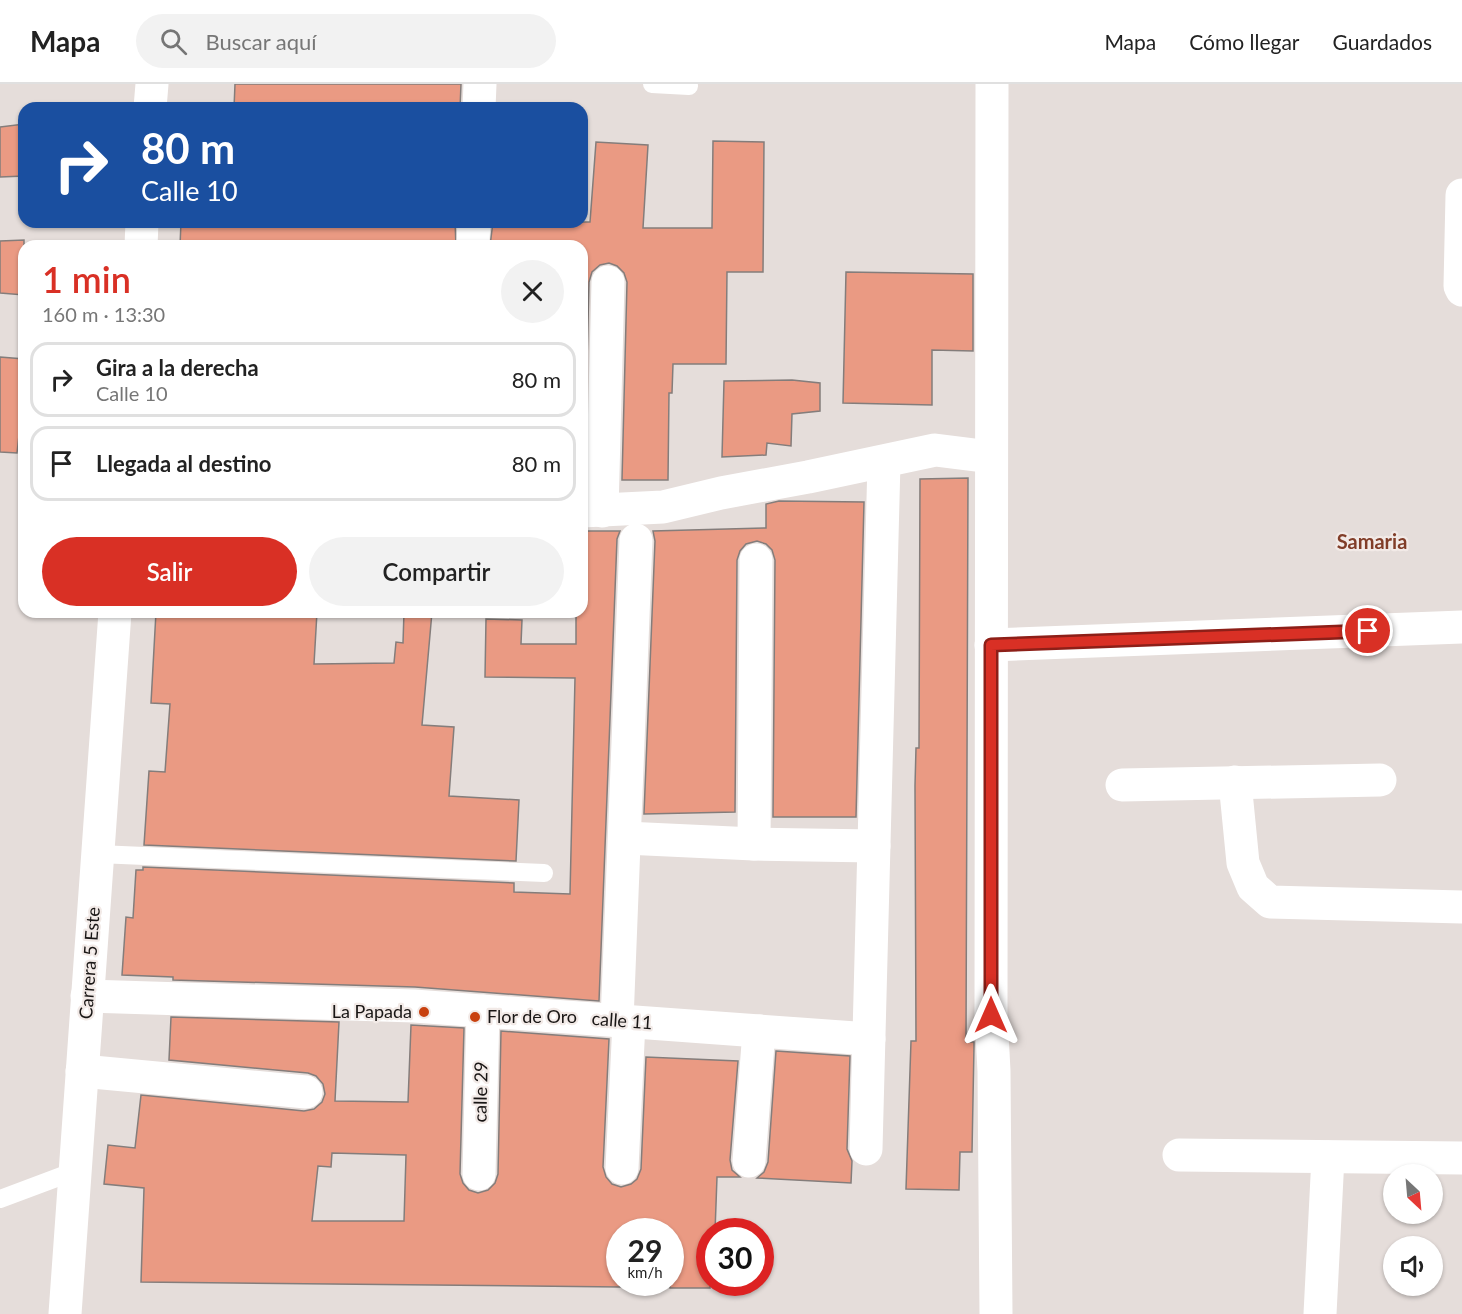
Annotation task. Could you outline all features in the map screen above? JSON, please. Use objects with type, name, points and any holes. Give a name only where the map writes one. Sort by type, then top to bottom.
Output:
[{"type":"street","points":[[150,102],[152,84]]},
{"type":"street","points":[[479,102],[480,84]]},
{"type":"street","points":[[992,84],[991,1015],[994,1071],[996,1314]]},
{"type":"street","points":[[1462,195],[1460,286],[1462,290]]},
{"type":"street","points":[[608,282],[592,511],[663,507],[721,493],[935,450],[992,457]]},
{"type":"street","points":[[866,1149],[884,462]]},
{"type":"street","points":[[622,1168],[625,838],[636,540]]},
{"type":"street","points":[[754,844],[756,560]]},
{"type":"street","name":"Carrera 5 Este","points":[[65,1314],[115,618]]},
{"type":"street","points":[[991,645],[1462,627]]},
{"type":"street","points":[[1122,784],[1380,780]]},
{"type":"street","points":[[1235,782],[1243,863],[1253,887],[1270,902],[1462,907]]},
{"type":"street","points":[[625,838],[754,844],[874,846]]},
{"type":"street","name":"calle 11","points":[[87,996],[403,1005],[869,1039]]},
{"type":"street","name":"calle 29","points":[[479,1174],[483,1011]]},
{"type":"street","points":[[749,1161],[759,1031]]},
{"type":"street","points":[[82,1071],[306,1092]]},
{"type":"street","points":[[1179,1155],[1462,1158]]},
{"type":"street","points":[[1320,1314],[1328,1157]]},
{"type":"lane","points":[[652,84],[689,86]]},
{"type":"lane","points":[[98,854],[544,873]]},
{"type":"lane","points":[[0,1199],[75,1171]]},
{"type":"building","points":[[235,84],[461,84],[460,102],[234,102]]},
{"type":"building","points":[[18,125],[18,176],[0,177],[0,127]]},
{"type":"building","points":[[713,141],[764,142],[763,272],[727,272],[726,364],[673,364],[672,393],[669,393],[668,480],[622,480],[627,282],[624,273],[617,266],[609,263],[600,265],[592,272],[589,282],[588,322],[588,240],[491,240],[492,228],[588,228],[596,142],[648,145],[643,228],[712,228]]},
{"type":"building","points":[[181,228],[455,228],[456,240],[180,240]]},
{"type":"building","points":[[18,240],[18,294],[0,293],[0,241]]},
{"type":"building","points":[[846,272],[973,274],[973,351],[932,350],[932,405],[843,403]]},
{"type":"building","points":[[0,357],[18,358],[17,453],[0,452]]},
{"type":"building","points":[[792,380],[820,383],[820,411],[792,414],[791,446],[767,443],[766,455],[722,457],[724,381]]},
{"type":"building","points":[[968,478],[966,1042],[974,1042],[972,1152],[960,1152],[959,1190],[906,1189],[911,1041],[916,1041],[915,786],[916,748],[919,748],[920,479]]},
{"type":"building","points":[[779,501],[864,502],[856,817],[773,817],[775,560],[772,550],[766,544],[757,541],[746,544],[737,560],[735,812],[644,814],[655,541],[653,531],[766,528],[766,504]]},
{"type":"building","points":[[588,531],[620,531],[617,539],[599,1001],[415,987],[173,980],[173,977],[122,975],[126,917],[133,918],[136,870],[143,870],[143,867],[514,883],[514,892],[570,894],[575,678],[485,677],[486,619],[522,620],[521,644],[576,644],[576,618],[588,618]]},
{"type":"building","points":[[156,618],[317,618],[314,664],[394,663],[396,642],[403,643],[404,618],[431,618],[422,725],[454,727],[449,796],[519,800],[516,861],[144,845],[149,771],[165,772],[170,704],[151,703]]},
{"type":"building","points":[[171,1017],[339,1022],[335,1101],[408,1102],[411,1025],[464,1028],[460,1174],[469,1190],[478,1193],[488,1190],[495,1183],[498,1174],[501,1031],[609,1039],[603,1167],[606,1177],[612,1184],[621,1187],[637,1179],[641,1169],[646,1057],[738,1061],[730,1160],[732,1170],[740,1177],[717,1177],[716,1218],[696,1218],[696,1288],[684,1288],[684,1218],[606,1218],[606,1287],[141,1282],[144,1188],[104,1184],[108,1145],[135,1148],[141,1095],[304,1111],[314,1109],[322,1102],[325,1094],[323,1084],[316,1076],[308,1073],[169,1060]],"holes":[[[332,1153],[406,1155],[404,1221],[312,1221],[318,1166],[331,1167]]]},
{"type":"building","points":[[776,1051],[850,1056],[847,1149],[852,1161],[851,1183],[757,1178],[764,1172],[768,1162]]},
{"type":"place","name":"La Papada","points":[[424,1012]]},
{"type":"place","name":"Flor de Oro","points":[[475,1017]]},
{"type":"district","name":"Samaria","points":[[1372,542]]},
{"type":"route","points":[[991,1015],[991,645],[1368,631]]}]
